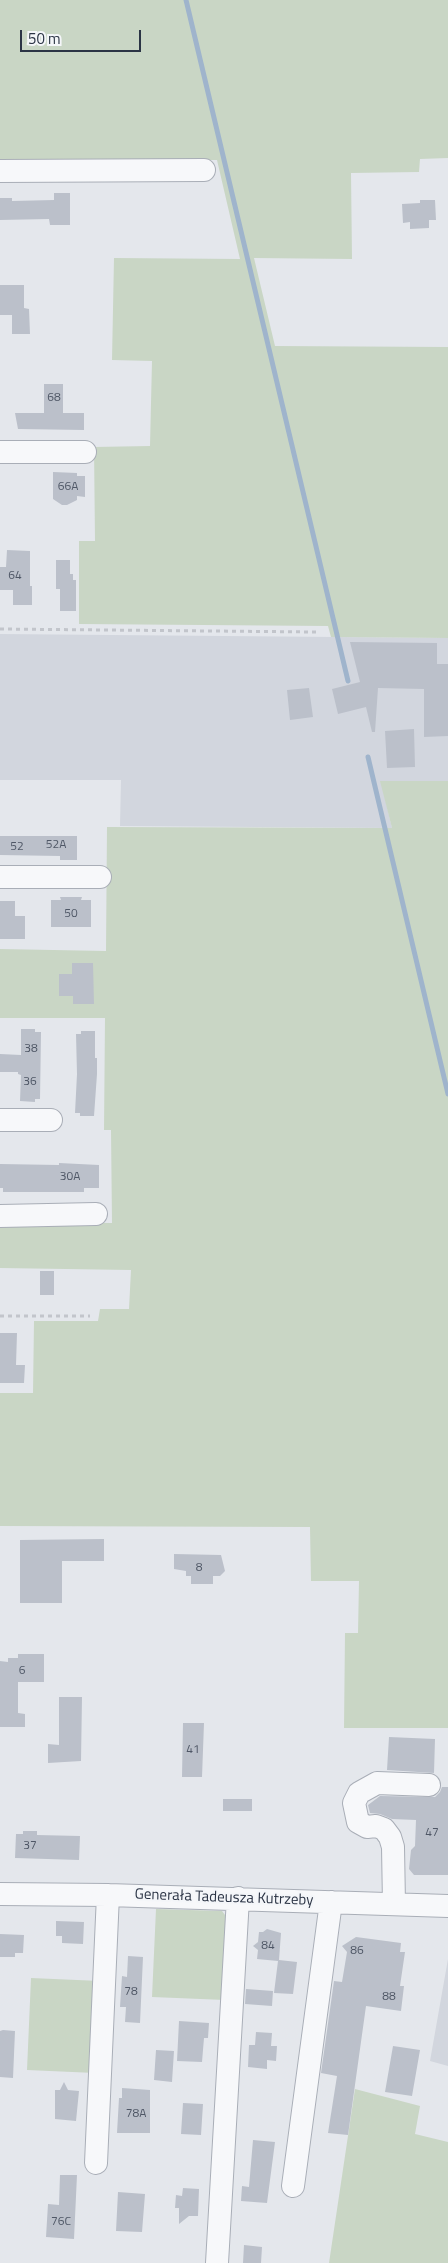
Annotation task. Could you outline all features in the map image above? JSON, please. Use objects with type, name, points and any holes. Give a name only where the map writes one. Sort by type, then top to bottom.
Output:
[{"type":"street","points":[[0,171],[204,170]]},
{"type":"street","points":[[0,452],[85,452]]},
{"type":"street","points":[[0,877],[100,877]]},
{"type":"street","points":[[0,1120],[51,1120]]},
{"type":"street","points":[[0,1216],[96,1214]]},
{"type":"street","points":[[394,1904],[393,1847],[390,1837],[384,1829],[376,1826],[366,1827],[358,1822],[354,1803],[359,1793],[377,1783],[429,1785]]},
{"type":"street","name":"Generała Tadeusza Kutrzeby","points":[[0,1894],[108,1894],[448,1906]]},
{"type":"street","points":[[96,2163],[108,1894]]},
{"type":"street","points":[[218,2263],[238,1898]]},
{"type":"street","points":[[293,2186],[331,1902]]},
{"type":"path","points":[[0,629],[317,632]]},
{"type":"path","points":[[0,1316],[90,1316]]},
{"type":"shaded area","points":[[0,634],[448,638],[448,781],[381,781],[392,828],[120,826],[121,780],[0,780]]},
{"type":"shaded area","points":[[448,1959],[448,2066],[430,2061]]},
{"type":"green space","points":[[0,0],[448,0],[448,158],[420,159],[419,172],[351,173],[352,259],[254,258],[275,346],[448,347],[448,638],[331,637],[328,626],[79,624],[79,541],[95,541],[94,447],[150,446],[152,361],[112,360],[114,258],[240,259],[217,160],[0,160]]},
{"type":"green space","points":[[380,781],[448,781],[448,1728],[344,1728],[345,1633],[358,1633],[359,1581],[311,1581],[310,1527],[0,1526],[0,1393],[33,1393],[34,1321],[98,1321],[100,1309],[129,1309],[131,1270],[0,1268],[0,1222],[112,1223],[111,1130],[104,1130],[105,1018],[0,1018],[0,949],[106,951],[107,827],[392,828]]},
{"type":"green space","points":[[156,1909],[222,1911],[231,1923],[225,2000],[152,1997]]},
{"type":"green space","points":[[31,1978],[100,1981],[95,2073],[27,2070]]},
{"type":"green space","points":[[355,2089],[420,2106],[415,2134],[448,2142],[448,2263],[329,2263]]},
{"type":"building","points":[[54,193],[70,193],[70,225],[50,225],[49,219],[0,220],[0,198],[12,198],[12,201],[54,200]]},
{"type":"building","points":[[420,200],[435,200],[436,220],[429,220],[429,228],[410,229],[410,222],[403,223],[402,204],[420,203]]},
{"type":"building","points":[[0,285],[24,285],[24,308],[29,309],[30,334],[12,334],[12,315],[0,315]]},
{"type":"building","points":[[44,384],[63,384],[63,413],[84,413],[84,430],[18,429],[15,413],[44,413]]},
{"type":"building","points":[[53,472],[77,473],[77,476],[85,476],[85,497],[77,496],[77,500],[67,505],[62,505],[53,499]]},
{"type":"building","points":[[7,550],[30,551],[32,605],[13,605],[13,590],[0,590],[0,567],[6,567]]},
{"type":"building","points":[[56,560],[70,560],[70,574],[73,574],[73,580],[76,580],[76,611],[60,611],[60,589],[56,589]]},
{"type":"building","points":[[350,642],[437,643],[437,664],[448,664],[448,736],[424,737],[424,689],[378,688],[375,732],[372,732],[366,707],[338,714],[332,689],[360,682]]},
{"type":"building","points":[[309,688],[313,717],[290,720],[287,690]]},
{"type":"building","points":[[414,729],[415,767],[387,768],[385,731]]},
{"type":"building","points":[[0,836],[77,836],[77,860],[60,860],[60,856],[0,855]]},
{"type":"building","points":[[60,897],[82,897],[81,900],[91,900],[91,927],[51,927],[51,900],[61,900]]},
{"type":"building","points":[[0,901],[15,901],[15,916],[25,916],[25,939],[0,939]]},
{"type":"building","points":[[72,963],[93,963],[94,1004],[73,1004],[73,996],[59,996],[59,974],[72,974]]},
{"type":"building","points":[[21,1029],[35,1029],[35,1032],[41,1032],[40,1099],[35,1099],[35,1102],[20,1101],[21,1075],[18,1072],[0,1072],[0,1054],[21,1055]]},
{"type":"building","points":[[81,1031],[95,1031],[97,1074],[94,1116],[80,1116],[80,1113],[75,1113],[77,1074],[76,1034],[81,1034]]},
{"type":"building","points":[[59,1163],[99,1165],[99,1188],[84,1188],[84,1192],[3,1192],[3,1188],[0,1188],[0,1164],[59,1165]]},
{"type":"building","points":[[40,1271],[54,1271],[54,1295],[40,1295]]},
{"type":"building","points":[[0,1333],[17,1333],[16,1365],[25,1365],[24,1383],[0,1383]]},
{"type":"building","points":[[104,1539],[104,1561],[62,1561],[62,1603],[20,1603],[20,1540]]},
{"type":"building","points":[[174,1554],[221,1555],[225,1571],[220,1576],[213,1576],[213,1584],[191,1584],[191,1576],[186,1576],[186,1571],[174,1569]]},
{"type":"building","points":[[18,1654],[44,1654],[44,1682],[18,1682],[18,1713],[25,1714],[25,1727],[0,1727],[0,1661],[8,1662],[8,1658],[18,1658]]},
{"type":"building","points":[[59,1697],[82,1697],[81,1761],[48,1763],[48,1744],[59,1745]]},
{"type":"building","points":[[183,1723],[204,1723],[202,1777],[182,1777]]},
{"type":"building","points":[[389,1737],[435,1739],[434,1773],[387,1770]]},
{"type":"building","points":[[442,1787],[448,1787],[448,1875],[414,1875],[409,1869],[411,1850],[415,1846],[416,1820],[392,1819],[380,1814],[370,1813],[368,1805],[380,1796],[435,1797]]},
{"type":"building","points":[[223,1799],[252,1799],[252,1811],[223,1811]]},
{"type":"building","points":[[23,1831],[37,1831],[37,1835],[80,1836],[79,1860],[15,1858],[16,1834],[23,1834]]},
{"type":"building","points":[[56,1921],[84,1922],[83,1944],[62,1943],[62,1936],[56,1936]]},
{"type":"building","points":[[267,1929],[281,1933],[279,1960],[297,1962],[293,1994],[274,1993],[278,1961],[257,1959],[258,1950],[253,1946],[258,1942],[259,1932]]},
{"type":"building","points":[[0,1934],[24,1935],[23,1953],[15,1953],[15,1957],[0,1957]]},
{"type":"building","points":[[356,1937],[401,1943],[400,1952],[405,1952],[400,1986],[404,1986],[401,2011],[366,2006],[348,2135],[328,2133],[337,2076],[321,2073],[334,1981],[342,1982],[347,1952],[342,1946]]},
{"type":"building","points":[[128,1956],[143,1957],[140,2023],[125,2022],[126,2007],[120,2007],[122,1976],[127,1977]]},
{"type":"building","points":[[246,1989],[273,1991],[272,2006],[245,2004]]},
{"type":"building","points":[[179,2021],[209,2023],[208,2038],[204,2038],[202,2062],[177,2061]]},
{"type":"building","points":[[0,2031],[15,2031],[13,2078],[0,2077]]},
{"type":"building","points":[[256,2032],[272,2033],[271,2046],[277,2046],[276,2061],[267,2060],[267,2069],[248,2067],[249,2045],[255,2045]]},
{"type":"building","points":[[393,2046],[420,2050],[412,2096],[385,2092]]},
{"type":"building","points":[[156,2050],[174,2051],[172,2082],[154,2080]]},
{"type":"building","points":[[64,2082],[68,2090],[79,2091],[76,2121],[55,2119],[55,2090],[60,2090]]},
{"type":"building","points":[[122,2088],[150,2090],[150,2133],[117,2133],[119,2098],[122,2098]]},
{"type":"building","points":[[183,2103],[203,2104],[201,2135],[181,2134]]},
{"type":"building","points":[[253,2140],[275,2142],[267,2203],[241,2201],[242,2186],[249,2187]]},
{"type":"building","points":[[60,2175],[77,2175],[74,2239],[46,2237],[48,2204],[59,2205]]},
{"type":"building","points":[[183,2188],[199,2189],[198,2216],[189,2216],[179,2224],[179,2208],[175,2208],[176,2195],[182,2196]]},
{"type":"building","points":[[118,2192],[145,2194],[142,2232],[116,2231]]},
{"type":"building","points":[[244,2245],[262,2247],[261,2263],[243,2263]]},
{"type":"waterway","points":[[186,0],[348,681]]},
{"type":"waterway","points":[[368,757],[448,1094]]}]
